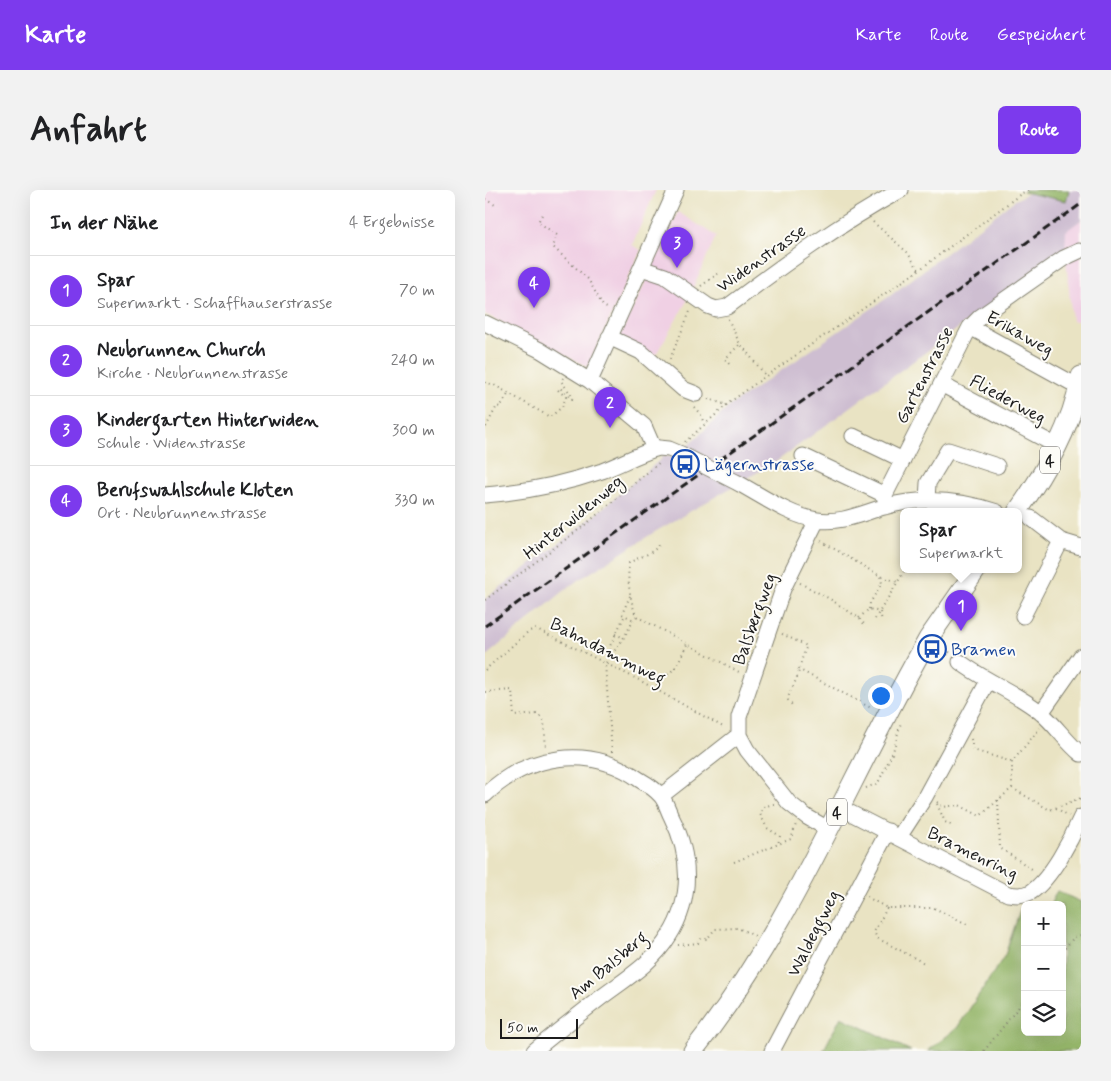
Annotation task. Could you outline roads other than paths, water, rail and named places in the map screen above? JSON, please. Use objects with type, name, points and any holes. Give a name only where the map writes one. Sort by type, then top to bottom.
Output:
[{"type":"main road","name":"4","points":[[1024,515],[1069,421],[1080,382]]},
{"type":"main road","name":"4","points":[[693,1051],[720,1017],[777,929],[839,807],[933,641],[974,573]]},
{"type":"street","points":[[590,381],[676,190]]},
{"type":"street","name":"Widenstrasse","points":[[641,268],[665,276],[708,306],[716,309],[723,308],[862,212],[901,190]]},
{"type":"street","name":"Gartenstrasse","points":[[885,501],[903,460],[969,327],[1080,247]]},
{"type":"street","points":[[485,323],[540,350],[590,381],[644,426],[654,449]]},
{"type":"street","name":"Erikaweg","points":[[969,327],[1080,382]]},
{"type":"street","points":[[609,338],[641,352],[683,389],[696,394]]},
{"type":"street","name":"Fliederweg","points":[[941,384],[1057,446]]},
{"type":"street","points":[[853,436],[903,460]]},
{"type":"street","points":[[485,495],[533,490],[562,483],[601,471],[654,449],[665,448],[678,452],[791,511],[817,520],[846,520],[885,501],[927,500],[974,505],[984,508]]},
{"type":"street","points":[[927,500],[928,484],[948,450],[997,466]]},
{"type":"street","points":[[803,456],[885,501]]},
{"type":"street","points":[[1024,515],[1061,541],[1081,547]]},
{"type":"street","name":"Balsbergweg","points":[[733,732],[783,589],[817,520]]},
{"type":"street","points":[[1023,616],[1061,541]]},
{"type":"street","points":[[1044,716],[1081,656]]},
{"type":"street","points":[[960,662],[1044,716],[1081,754]]},
{"type":"street","name":"Bramenring","points":[[893,834],[925,797],[988,681]]},
{"type":"street","points":[[661,796],[733,732],[789,803],[828,829]]},
{"type":"street","name":"Am Balsberg","points":[[485,795],[505,777],[531,764],[570,757],[593,759],[619,767],[661,796],[675,824],[685,855],[685,897],[676,923],[664,944],[642,966],[534,1051]]},
{"type":"street","name":"Bramenring","points":[[839,807],[1008,894],[1019,896],[1031,892],[1068,848],[1081,816]]},
{"type":"street","name":"Waldeggweg","points":[[772,1051],[856,892],[893,834]]},
{"type":"railway","points":[[485,626],[1081,204]]},
{"type":"place","name":"Kindergarten Hinterwiden","points":[[677,268]]},
{"type":"place","name":"Berufswahlschule Kloten","points":[[534,308]]},
{"type":"place","name":"Neubrunnen Church","points":[[610,428]]},
{"type":"place","name":"Lägernstrasse","points":[[685,464]]},
{"type":"place","name":"Spar","points":[[961,631]]},
{"type":"place","name":"Bramen","points":[[932,649]]}]
